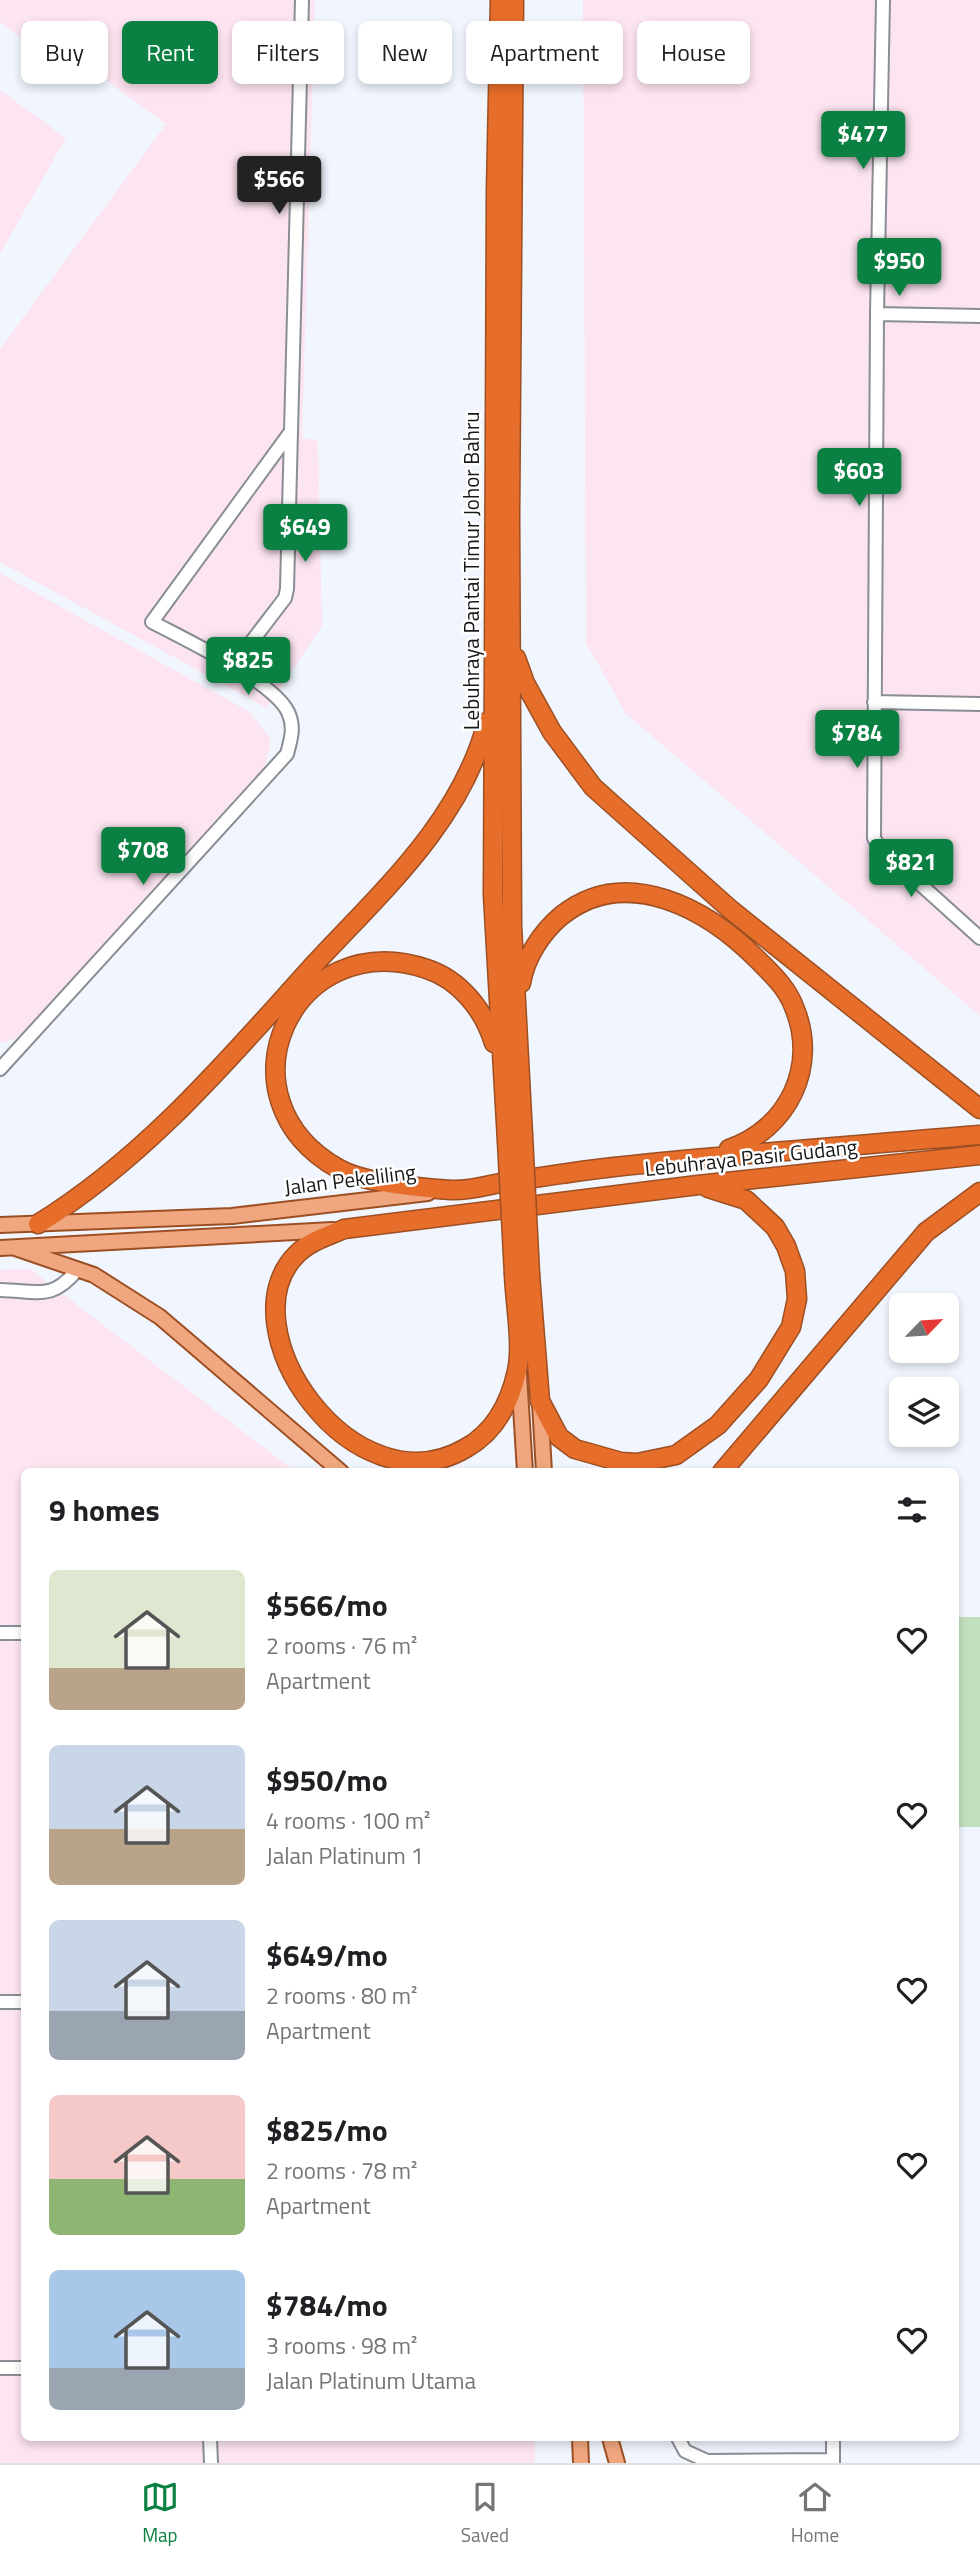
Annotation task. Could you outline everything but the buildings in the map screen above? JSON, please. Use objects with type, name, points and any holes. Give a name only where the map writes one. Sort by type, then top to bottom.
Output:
[{"type":"highway","name":"Lebuhraya Pantai Timur Johor Bahru","points":[[500,0],[493,895],[502,1063],[515,1138]]},
{"type":"highway","name":"Lebuhraya Pantai Timur Johor Bahru","points":[[514,0],[512,926],[518,1012],[515,1138]]},
{"type":"highway","points":[[512,645],[538,709],[593,787],[731,910],[980,1109]]},
{"type":"highway","points":[[38,1224],[82,1197],[121,1166],[201,1089],[432,835],[463,783],[482,741],[493,701]]},
{"type":"highway","points":[[518,1012],[527,960],[539,942],[571,909],[594,899],[612,893],[655,894],[701,915],[729,933],[778,980],[794,1007],[801,1033],[802,1063],[797,1085],[785,1109],[766,1130],[744,1144],[703,1157]]},
{"type":"highway","points":[[453,1190],[353,1174],[322,1159],[301,1141],[286,1120],[276,1090],[275,1061],[285,1025],[312,988],[338,971],[372,961],[404,961],[437,972],[458,986],[474,1003],[487,1023],[502,1063]]},
{"type":"highway","name":"Lebuhraya Pasir Gudang","points":[[703,1157],[980,1135]]},
{"type":"highway","points":[[515,1138],[522,1275],[540,1401],[559,1437],[575,1449],[621,1462],[659,1460],[676,1455],[718,1426],[776,1357],[791,1327],[797,1299],[795,1271],[786,1245],[775,1227],[746,1200],[698,1185]]},
{"type":"highway","name":"Lebuhraya Pasir Gudang","points":[[518,1367],[510,1397],[499,1418],[481,1438],[458,1453],[442,1459],[407,1463],[380,1458],[360,1448],[328,1420],[299,1383],[279,1339],[276,1320],[281,1285],[295,1256],[316,1241],[344,1229],[698,1185],[980,1155]]},
{"type":"highway","name":"Jalan Pekeliling","points":[[453,1190],[703,1157]]},
{"type":"highway","points":[[725,1468],[926,1232],[980,1192]]},
{"type":"highway","points":[[518,1367],[522,1275]]},
{"type":"main road","name":"Jalan Pekeliling","points":[[0,1225],[232,1216],[453,1190]]},
{"type":"main road","points":[[0,1248],[344,1229]]},
{"type":"main road","points":[[15,1248],[78,1269],[112,1286],[159,1317],[336,1468]]},
{"type":"main road","points":[[518,1367],[525,1468]]},
{"type":"main road","points":[[540,1401],[544,1468]]},
{"type":"main road","points":[[580,2441],[582,2463]]},
{"type":"main road","points":[[607,2463],[608,2441]]},
{"type":"main road","points":[[609,2441],[617,2463]]},
{"type":"street","points":[[233,666],[285,598],[288,578],[289,434],[302,0]]},
{"type":"street","points":[[883,0],[877,314],[874,702],[876,843],[980,938]]},
{"type":"street","points":[[877,314],[980,316]]},
{"type":"street","points":[[0,1069],[287,754],[293,730],[282,701],[233,666],[152,622],[289,434]]},
{"type":"street","points":[[874,702],[980,704]]},
{"type":"street","points":[[0,1290],[54,1291],[64,1286],[78,1269]]},
{"type":"street","points":[[0,1633],[21,1633]]},
{"type":"street","points":[[0,2002],[21,2002]]},
{"type":"street","points":[[0,2368],[21,2368]]},
{"type":"street","points":[[210,2441],[211,2463]]},
{"type":"street","points":[[680,2441],[690,2455],[708,2461],[833,2462],[833,2441]]},
{"type":"shaded area","points":[[0,0],[315,0],[314,21],[232,21],[232,84],[313,84],[302,438],[318,441],[322,626],[267,708],[0,562],[0,349],[166,124],[108,82],[108,21],[21,21],[21,37],[0,22]]},
{"type":"shaded area","points":[[583,0],[980,0],[980,1016],[626,714],[586,643],[583,84],[623,84],[623,21],[583,21]]},
{"type":"shaded area","points":[[0,90],[66,138],[0,254]]},
{"type":"shaded area","points":[[0,573],[250,712],[271,740],[265,767],[24,1036],[0,1043]]},
{"type":"shaded area","points":[[30,1269],[291,1468],[21,1468],[21,2441],[534,2441],[535,2463],[0,2463],[0,1270]]},
{"type":"green space","points":[[959,1617],[980,1617],[980,1827],[959,1827]]}]
